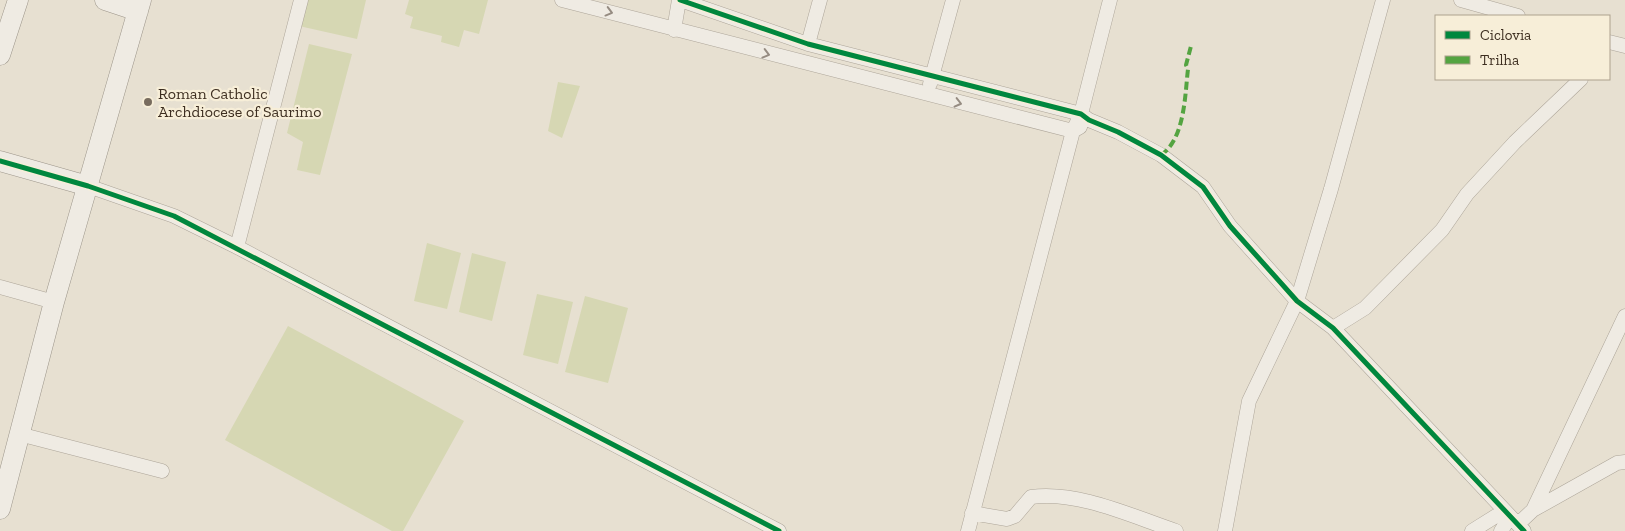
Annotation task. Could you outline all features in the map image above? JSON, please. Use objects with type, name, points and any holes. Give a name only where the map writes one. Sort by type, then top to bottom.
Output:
[{"type":"main road","points":[[0,55],[18,0]]},
{"type":"main road","points":[[1,503],[54,302],[140,5],[105,0]]},
{"type":"main road","points":[[0,161],[88,186]]},
{"type":"street","points":[[237,247],[302,0]]},
{"type":"street","points":[[562,0],[1073,131]]},
{"type":"street","points":[[674,30],[679,0],[808,44],[1085,117],[1161,155],[1204,187],[1230,226],[1297,301],[1333,328],[1514,521]]},
{"type":"street","points":[[808,44],[820,0]]},
{"type":"street","points":[[928,95],[931,76],[953,0]]},
{"type":"street","points":[[968,531],[1073,131],[1085,117],[1110,0]]},
{"type":"street","points":[[1225,531],[1249,401],[1297,301],[1331,189],[1382,0]]},
{"type":"street","points":[[1461,0],[1514,15]]},
{"type":"street","points":[[1333,328],[1365,308],[1442,230],[1466,194],[1515,142],[1580,80]]},
{"type":"street","points":[[88,186],[174,216],[237,247],[779,531]]},
{"type":"street","points":[[0,287],[54,302]]},
{"type":"street","points":[[1533,510],[1625,316]]},
{"type":"street","points":[[19,434],[162,472]]},
{"type":"street","points":[[1501,531],[1514,521],[1617,463],[1625,462]]},
{"type":"street","points":[[972,513],[1007,519],[1015,516],[1031,497],[1041,496],[1093,503],[1176,531]]},
{"type":"street","points":[[1479,530],[1514,521]]},
{"type":"green space","points":[[305,0],[366,0],[357,39],[299,26]]},
{"type":"green space","points":[[409,0],[488,0],[479,34],[464,30],[459,47],[441,42],[442,36],[410,28],[413,17],[405,14]]},
{"type":"green space","points":[[309,44],[352,54],[320,175],[297,170],[303,142],[287,133]]},
{"type":"green space","points":[[558,82],[580,86],[562,138],[548,131]]},
{"type":"green space","points":[[427,243],[461,253],[447,309],[414,301]]},
{"type":"green space","points":[[472,253],[506,262],[492,321],[459,312]]},
{"type":"green space","points":[[537,294],[573,302],[558,364],[523,355]]},
{"type":"green space","points":[[585,296],[628,308],[608,383],[565,372]]},
{"type":"green space","points":[[288,326],[464,421],[403,531],[392,531],[225,440]]},
{"type":"marked path","points":[[1161,155],[1169,148],[1179,127],[1186,91],[1188,69],[1186,65],[1191,46]]},
{"type":"cycle path","points":[[680,0],[808,44],[1081,114],[1089,120],[1118,132],[1161,155],[1203,187],[1230,226],[1297,301],[1333,328],[1524,531]]},
{"type":"cycle path","points":[[0,161],[88,186],[174,216],[779,531]]},
{"type":"place","name":"Roman Catholic Archdiocese of Saurimo","points":[[148,102]]}]
